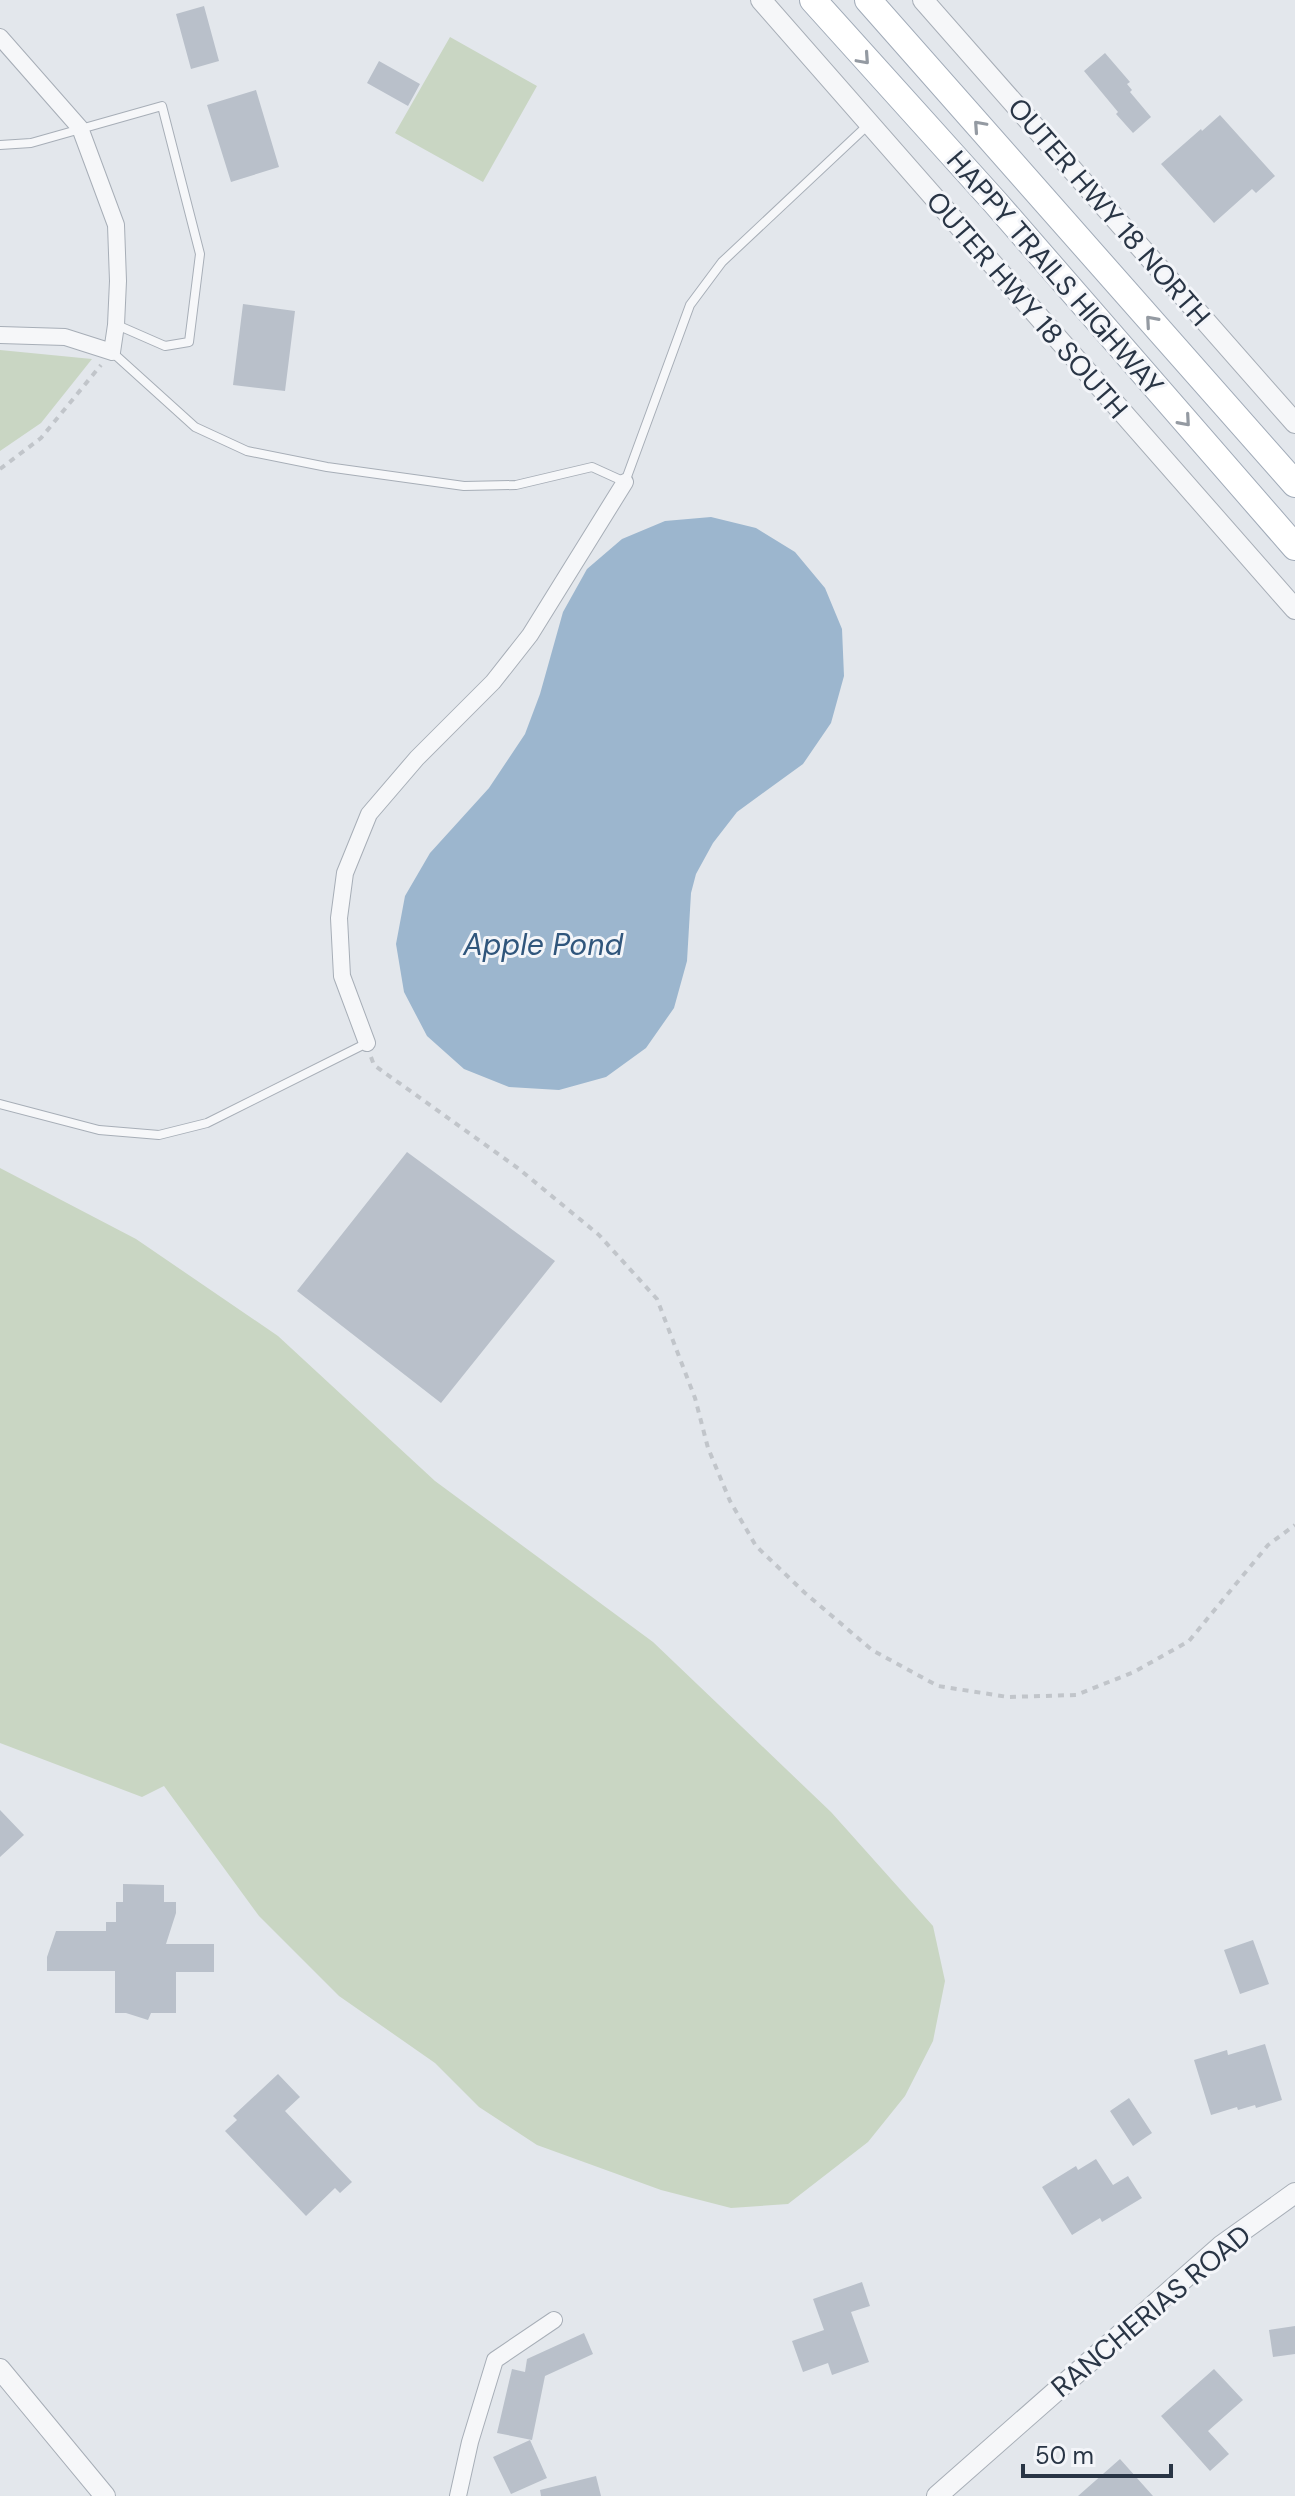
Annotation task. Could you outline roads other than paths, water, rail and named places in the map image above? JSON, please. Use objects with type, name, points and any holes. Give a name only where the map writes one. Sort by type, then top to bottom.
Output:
[{"type":"main road","name":"HAPPY TRAILS HIGHWAY","points":[[813,0],[1006,214],[1295,547]]},
{"type":"main road","name":"HAPPY TRAILS HIGHWAY","points":[[868,0],[1295,484]]},
{"type":"street","name":"OUTER HWY 18 SOUTH","points":[[761,0],[1295,609]]},
{"type":"street","name":"OUTER HWY 18 NORTH","points":[[923,0],[1295,423]]},
{"type":"street","points":[[0,37],[80,128],[116,225],[118,281],[112,352],[65,337],[0,335]]},
{"type":"street","points":[[367,1043],[342,976],[339,918],[345,873],[369,814],[417,758],[493,682],[530,635],[625,482]]},
{"type":"street","name":"RANCHERIAS ROAD","points":[[937,2496],[1221,2246],[1295,2193]]},
{"type":"street","points":[[458,2496],[470,2442],[495,2360],[554,2320]]},
{"type":"street","points":[[0,2369],[105,2496]]},
{"type":"lane","points":[[0,145],[31,143],[162,106],[200,254],[189,342],[165,346],[116,325]]},
{"type":"lane","points":[[112,352],[195,427],[247,451],[327,467],[464,486],[516,485],[592,467],[625,482],[690,305],[722,262],[870,124]]},
{"type":"lane","points":[[0,1104],[99,1130],[159,1135],[207,1123],[367,1043]]},
{"type":"water","name":"Apple Pond","points":[[711,517],[756,528],[795,552],[825,588],[842,629],[844,676],[831,723],[803,764],[737,812],[713,843],[696,874],[691,893],[687,961],[674,1008],[646,1048],[606,1077],[559,1090],[509,1087],[464,1069],[427,1036],[404,992],[396,944],[405,896],[430,853],[489,788],[525,734],[540,694],[563,612],[587,569],[622,539],[665,521]]}]
